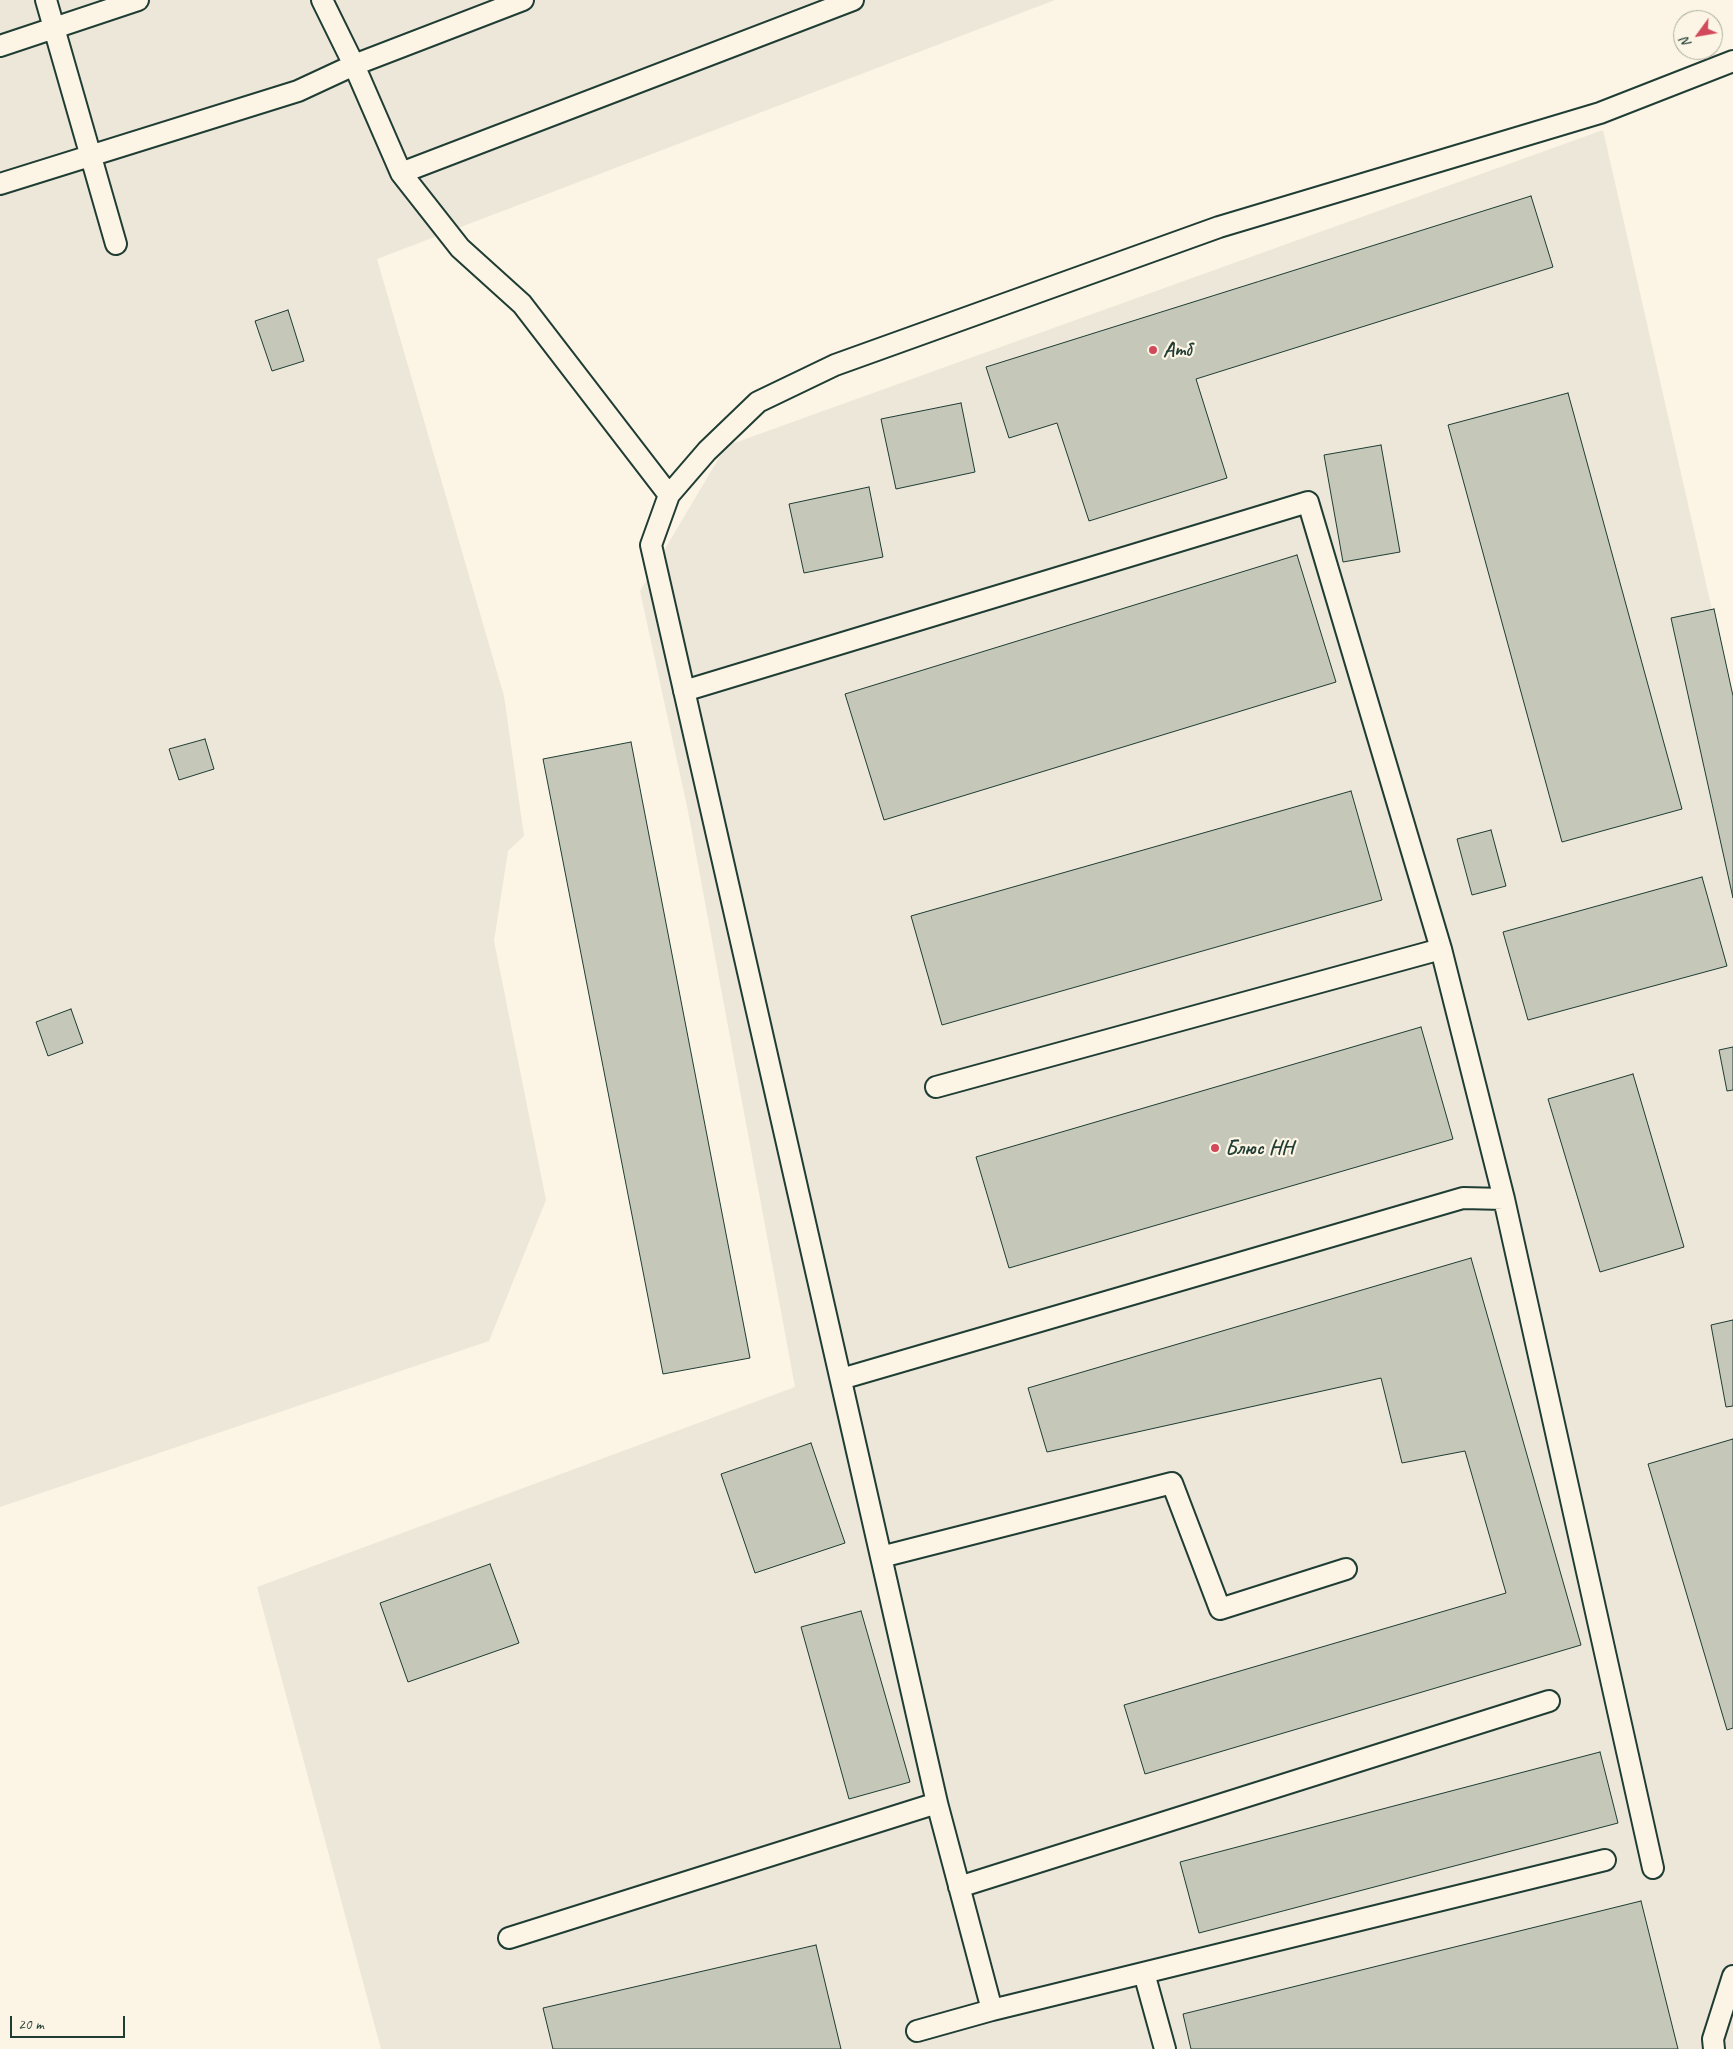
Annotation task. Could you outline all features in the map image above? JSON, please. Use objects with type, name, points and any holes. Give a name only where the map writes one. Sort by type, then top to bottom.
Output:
[{"type":"lane","points":[[46,0],[116,244]]},
{"type":"lane","points":[[0,46],[138,0]]},
{"type":"lane","points":[[322,0],[354,65],[401,173],[460,248],[522,304],[669,495]]},
{"type":"lane","points":[[0,184],[298,91],[354,65],[522,0]]},
{"type":"lane","points":[[401,173],[853,0]]},
{"type":"lane","points":[[992,2010],[937,1803],[651,545],[669,495],[706,450],[758,402],[835,365],[1219,227],[1600,113],[1733,61]]},
{"type":"lane","points":[[684,691],[1308,502],[1441,948],[1504,1199],[1653,1868]]},
{"type":"lane","points":[[936,1087],[1441,948]]},
{"type":"lane","points":[[841,1379],[1463,1198],[1504,1199]]},
{"type":"lane","points":[[881,1557],[1172,1483],[1220,1609],[1346,1569]]},
{"type":"lane","points":[[959,1887],[1549,1701]]},
{"type":"lane","points":[[509,1938],[937,1803]]},
{"type":"lane","points":[[918,2031],[992,2010],[1144,1972],[1605,1860]]},
{"type":"lane","points":[[1144,1972],[1166,2049]]},
{"type":"lane","points":[[1714,2049],[1712,2039],[1733,1976]]},
{"type":"shaded area","points":[[0,0],[1055,0],[377,259],[504,696],[524,836],[508,851],[494,941],[546,1200],[489,1341],[0,1507]]},
{"type":"shaded area","points":[[1603,130],[1733,702],[1733,2049],[381,2049],[257,1587],[795,1387],[688,811],[640,591],[726,446]]},
{"type":"building","points":[[1531,196],[1553,267],[1196,379],[1227,478],[1089,521],[1057,423],[1009,438],[986,367]]},
{"type":"building","points":[[288,310],[304,361],[272,371],[255,321]]},
{"type":"building","points":[[1568,393],[1682,809],[1562,842],[1448,425]]},
{"type":"building","points":[[961,403],[975,472],[896,489],[881,419]]},
{"type":"building","points":[[1381,445],[1400,552],[1343,562],[1324,455]]},
{"type":"building","points":[[869,487],[883,557],[804,573],[789,504]]},
{"type":"building","points":[[1297,555],[1336,682],[884,820],[845,694]]},
{"type":"building","points":[[1714,609],[1733,696],[1733,898],[1671,618]]},
{"type":"building","points":[[205,739],[214,769],[179,780],[169,749]]},
{"type":"building","points":[[631,742],[750,1358],[663,1374],[543,759]]},
{"type":"building","points":[[1351,791],[1382,900],[942,1025],[911,916]]},
{"type":"building","points":[[1491,830],[1506,886],[1472,895],[1457,839]]},
{"type":"building","points":[[1702,877],[1727,966],[1528,1020],[1503,932]]},
{"type":"building","points":[[71,1009],[83,1043],[48,1056],[36,1022]]},
{"type":"building","name":"Блюс НН","points":[[1421,1027],[1453,1139],[1009,1268],[976,1157]]},
{"type":"building","points":[[1733,1047],[1733,1090],[1727,1091],[1719,1050]]},
{"type":"building","points":[[1633,1074],[1684,1247],[1600,1272],[1548,1099]]},
{"type":"building","points":[[1471,1258],[1581,1645],[1145,1774],[1124,1705],[1506,1593],[1465,1451],[1402,1463],[1381,1378],[1047,1452],[1028,1388]]},
{"type":"building","points":[[1733,1320],[1733,1406],[1726,1407],[1711,1325]]},
{"type":"building","points":[[1733,1439],[1733,1728],[1727,1730],[1648,1464]]},
{"type":"building","points":[[811,1443],[845,1543],[755,1573],[721,1474]]},
{"type":"building","points":[[490,1564],[519,1643],[408,1682],[380,1603]]},
{"type":"building","points":[[861,1611],[910,1782],[849,1799],[801,1627]]},
{"type":"building","points":[[1600,1752],[1618,1823],[1199,1933],[1180,1862]]},
{"type":"building","points":[[1641,1901],[1678,2049],[1191,2049],[1183,2014]]},
{"type":"building","points":[[816,1945],[841,2049],[553,2049],[543,2008]]},
{"type":"place","name":"Атб","points":[[1153,350]]},
{"type":"place","name":"Блюс НН","points":[[1215,1148]]}]
